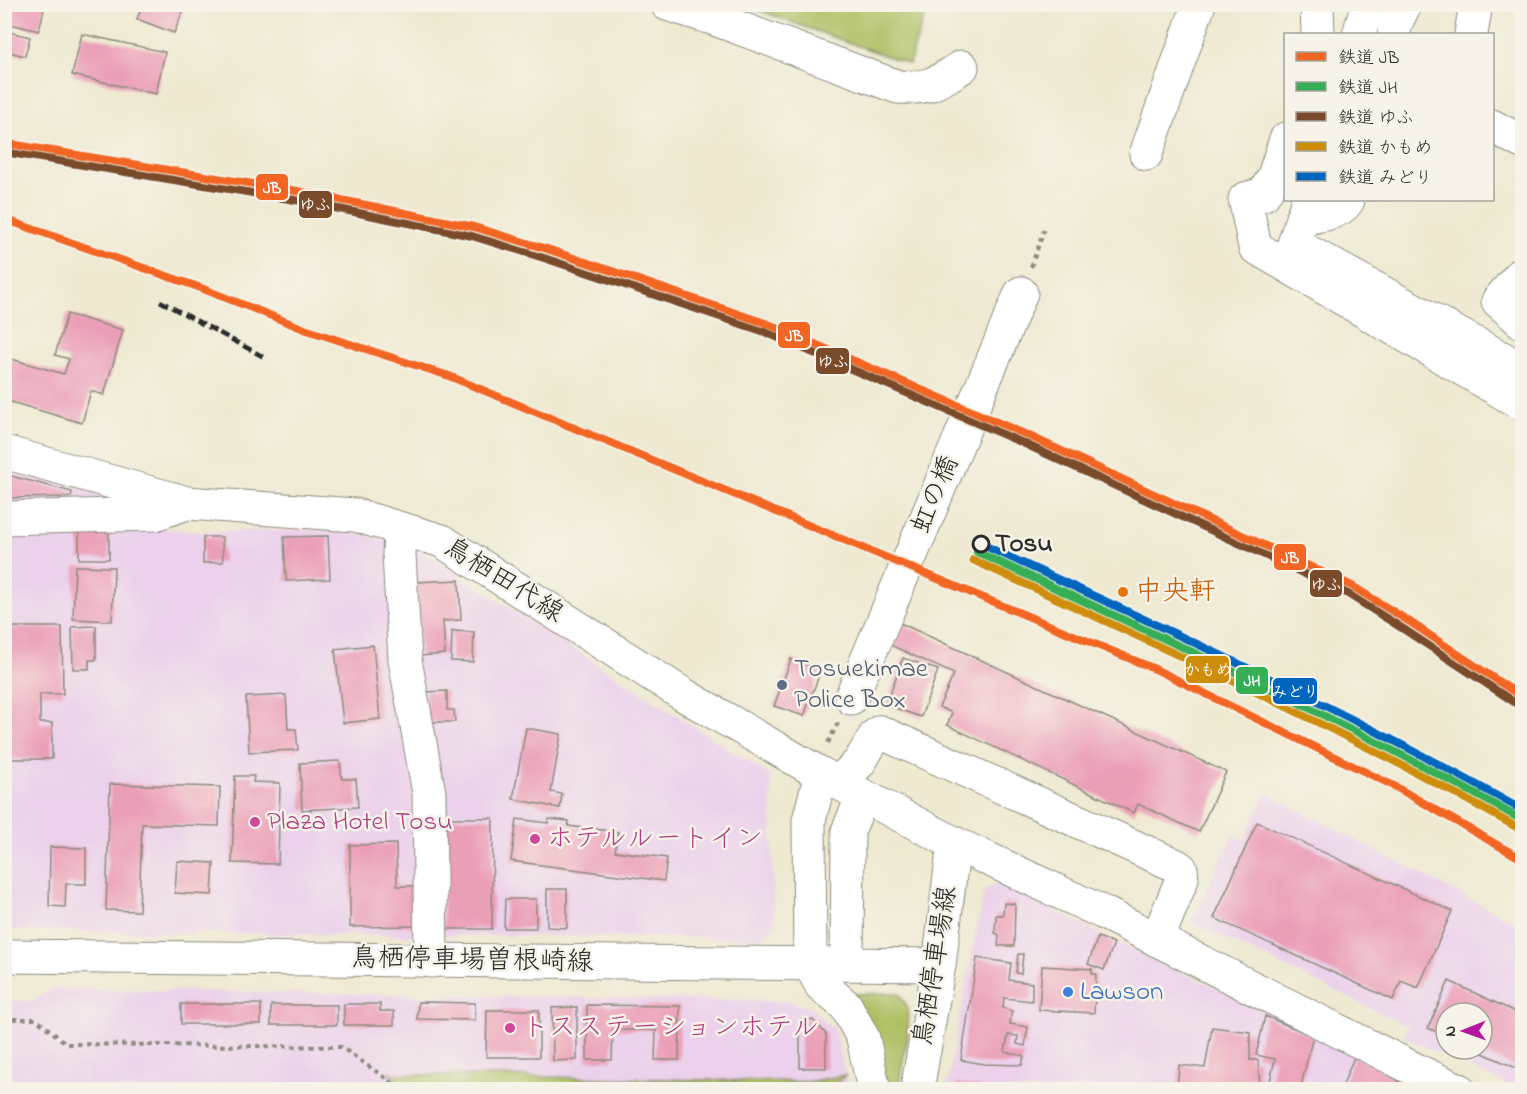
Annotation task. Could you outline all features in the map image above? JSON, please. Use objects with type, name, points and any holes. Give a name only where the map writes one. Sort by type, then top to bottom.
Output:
[{"type":"street","points":[[667,4],[715,19],[898,87],[931,86],[962,67]]},
{"type":"street","points":[[1146,154],[1198,4]]},
{"type":"street","points":[[1317,4],[1318,33]]},
{"type":"street","points":[[1359,33],[1368,4]]},
{"type":"street","points":[[1394,33],[1395,25],[1405,4]]},
{"type":"street","points":[[1471,33],[1476,4]]},
{"type":"street","points":[[1494,127],[1522,142]]},
{"type":"street","points":[[1284,145],[1274,176],[1264,194],[1245,199],[1255,247],[1522,404]]},
{"type":"street","points":[[1347,201],[1322,216],[1305,209],[1294,244],[1522,369]]},
{"type":"street","points":[[1522,273],[1498,301],[1522,322]]},
{"type":"street","name":"虹の橋","points":[[850,698],[1021,293]]},
{"type":"street","name":"鳥栖田代線","points":[[4,452],[187,503],[355,515],[442,541],[684,696],[841,784],[954,843],[1156,940],[1423,1081],[1459,1089]]},
{"type":"street","points":[[4,518],[155,514],[187,503]]},
{"type":"street","points":[[400,529],[399,555],[405,660],[429,793],[431,961]]},
{"type":"street","points":[[874,1089],[863,1038],[846,1006],[821,985],[810,964],[809,820],[860,763],[874,736],[880,732],[1181,869],[1182,879],[1156,940]]},
{"type":"street","points":[[841,784],[848,831],[847,964]]},
{"type":"street","name":"鳥栖停車場線","points":[[917,1089],[939,965],[954,843]]},
{"type":"street","name":"鳥栖停車場曽根崎線","points":[[4,956],[939,965]]},
{"type":"path","points":[[1021,293],[1044,230]]},
{"type":"path","points":[[4,1019],[36,1019],[67,1044],[341,1047],[403,1089]]},
{"type":"shaded area","points":[[4,467],[116,498],[5,507]]},
{"type":"shaded area","points":[[108,524],[199,532],[333,529],[389,540],[423,798],[424,936],[5,930],[5,525]]},
{"type":"shaded area","points":[[418,549],[771,776],[774,926],[762,938],[436,935],[408,556]]},
{"type":"shaded area","points":[[1266,794],[1522,926],[1520,937],[1522,939],[1522,1089],[1516,1089],[1456,1061],[1494,1061],[1494,1001],[1434,1001],[1434,1051],[1404,1037],[1408,1026],[1191,922],[1233,835],[1244,840]]},
{"type":"shaded area","points":[[996,884],[1021,894],[1013,962],[1023,895],[1166,966],[1207,983],[1398,1074],[1412,1089],[946,1090],[984,891]]},
{"type":"shaded area","points":[[52,989],[789,1001],[811,1009],[834,1029],[849,1089],[5,1089],[4,1001],[32,1001]]},
{"type":"green space","points":[[744,5],[928,5],[909,64]]},
{"type":"green space","points":[[899,993],[908,1008],[908,1033],[898,1089],[884,1089],[849,994]]},
{"type":"green space","points":[[388,1074],[808,1082],[846,1075],[827,1090],[413,1090]]},
{"type":"building","points":[[10,4],[45,4],[39,31],[6,23]]},
{"type":"building","points":[[143,4],[186,4],[174,33],[137,19]]},
{"type":"building","points":[[6,31],[30,37],[25,56],[4,51]]},
{"type":"building","points":[[82,34],[165,52],[156,94],[72,75]]},
{"type":"building","points":[[67,314],[123,330],[104,395],[91,391],[82,423],[4,400],[4,357],[64,374],[69,359],[55,355]]},
{"type":"building","points":[[4,474],[72,492],[71,497],[4,498]]},
{"type":"building","points":[[79,529],[109,529],[109,559],[79,559]]},
{"type":"building","points":[[328,536],[330,579],[286,581],[284,537]]},
{"type":"building","points":[[203,537],[222,537],[223,562],[203,563]]},
{"type":"building","points":[[75,566],[114,567],[112,621],[73,619]]},
{"type":"building","points":[[459,580],[461,620],[443,621],[445,654],[420,656],[416,582]]},
{"type":"building","points":[[900,623],[1226,772],[1199,832],[1138,804],[1134,813],[947,725],[952,713],[939,707],[954,674],[890,645]]},
{"type":"building","points":[[96,626],[96,660],[89,660],[89,669],[73,669],[72,627]]},
{"type":"building","points":[[4,627],[62,627],[63,694],[40,694],[40,723],[52,723],[52,759],[8,759],[8,767],[4,767]]},
{"type":"building","points":[[452,631],[474,632],[473,662],[451,661]]},
{"type":"building","points":[[373,645],[380,719],[343,723],[335,649]]},
{"type":"building","points":[[903,658],[938,670],[921,717],[886,705]]},
{"type":"building","points":[[791,659],[821,670],[804,716],[774,706]]},
{"type":"building","points":[[447,691],[447,710],[454,710],[455,722],[426,722],[425,692]]},
{"type":"building","points":[[286,695],[288,729],[296,729],[298,750],[249,752],[246,697]]},
{"type":"building","points":[[526,728],[561,734],[551,792],[562,794],[560,808],[513,799]]},
{"type":"building","points":[[340,761],[342,779],[356,779],[358,807],[302,810],[300,763]]},
{"type":"building","points":[[235,776],[254,776],[253,782],[280,783],[278,864],[232,863]]},
{"type":"building","points":[[110,784],[220,787],[219,826],[142,824],[139,911],[106,910]]},
{"type":"building","points":[[444,818],[493,818],[492,929],[443,929]]},
{"type":"building","points":[[517,819],[548,823],[549,819],[569,821],[568,826],[618,832],[615,851],[667,858],[664,881],[511,861]]},
{"type":"building","points":[[1257,822],[1452,911],[1418,988],[1401,981],[1393,1000],[1214,918]]},
{"type":"building","points":[[396,844],[397,886],[418,886],[418,926],[350,927],[350,845]]},
{"type":"building","points":[[50,847],[86,848],[86,884],[66,884],[65,907],[49,906]]},
{"type":"building","points":[[177,861],[214,863],[212,895],[175,893]]},
{"type":"building","points":[[547,889],[567,889],[567,928],[547,927]]},
{"type":"building","points":[[505,899],[536,899],[536,928],[504,928]]},
{"type":"building","points":[[1004,903],[1015,904],[1014,946],[998,946],[999,935],[995,933],[996,915],[1003,915]]},
{"type":"building","points":[[1098,937],[1114,943],[1104,970],[1088,964]]},
{"type":"building","points":[[1018,954],[1023,954],[1021,974],[1016,973]]},
{"type":"building","points":[[977,958],[1011,963],[1009,980],[1032,983],[1032,1001],[1004,998],[1003,1008],[1012,1011],[1010,1024],[1028,1027],[1025,1046],[1017,1044],[1018,1036],[1008,1035],[1005,1052],[1024,1056],[1022,1065],[984,1064],[961,1060]]},
{"type":"building","name":"Lawson","points":[[1042,966],[1092,969],[1092,974],[1096,974],[1094,1013],[1039,1010]]},
{"type":"building","points":[[1449,981],[1492,1001],[1440,1001]]},
{"type":"building","points":[[418,1002],[475,1003],[475,1020],[417,1019]]},
{"type":"building","points":[[1494,1002],[1522,1015],[1522,1054],[1516,1068],[1494,1058]]},
{"type":"building","points":[[181,1004],[261,1004],[261,1024],[181,1024]]},
{"type":"building","points":[[344,1004],[380,1004],[380,1011],[394,1011],[394,1025],[344,1025]]},
{"type":"building","points":[[271,1005],[337,1005],[337,1025],[271,1025]]},
{"type":"building","points":[[587,1005],[680,1006],[679,1060],[655,1060],[656,1030],[613,1030],[612,1060],[587,1060]]},
{"type":"building","points":[[577,1007],[577,1060],[553,1061],[552,1008]]},
{"type":"building","points":[[487,1010],[539,1010],[539,1057],[486,1057]]},
{"type":"building","points":[[1434,1015],[1434,1031],[1428,1028]]},
{"type":"building","points":[[1265,1016],[1313,1036],[1300,1090],[1268,1090],[1275,1059],[1256,1055]]},
{"type":"building","points":[[800,1020],[813,1020],[826,1034],[826,1068],[800,1068]]},
{"type":"building","points":[[1212,1027],[1250,1032],[1250,1060],[1258,1060],[1260,1090],[1177,1090],[1179,1065],[1205,1068]]},
{"type":"building","points":[[1354,1057],[1395,1076],[1404,1090],[1341,1090]]},
{"type":"building","points":[[957,1083],[982,1088],[982,1090],[956,1090]]},
{"type":"railway","points":[[160,301],[264,357]]},
{"type":"rail line","name":"JB","points":[[4,143],[297,191],[474,227],[547,249],[768,324],[1027,435],[1352,586],[1522,697]]},
{"type":"rail line","name":"ゆふ","points":[[4,152],[295,200],[472,236],[765,332],[1023,443],[1348,594],[1517,704]]},
{"type":"rail line","name":"JB","points":[[4,219],[201,288],[307,330],[449,376],[1155,669],[1394,786],[1522,859]]},
{"type":"rail line","name":"みどり","points":[[981,544],[1322,704],[1522,810]]},
{"type":"rail line","name":"JH","points":[[977,552],[1320,714],[1522,820]]},
{"type":"rail line","name":"かもめ","points":[[973,560],[1316,722],[1518,828]]},
{"type":"place","name":"Tosu","points":[[981,544]]},
{"type":"place","name":"中央軒","points":[[1123,592]]},
{"type":"place","name":"Tosuekimae Police Box","points":[[782,685]]},
{"type":"place","name":"Plaza Hotel Tosu","points":[[255,822]]},
{"type":"place","name":"ホテルルートイン","points":[[535,839]]},
{"type":"place","name":"Lawson","points":[[1068,992]]},
{"type":"place","name":"トスステーションホテル","points":[[510,1028]]}]
